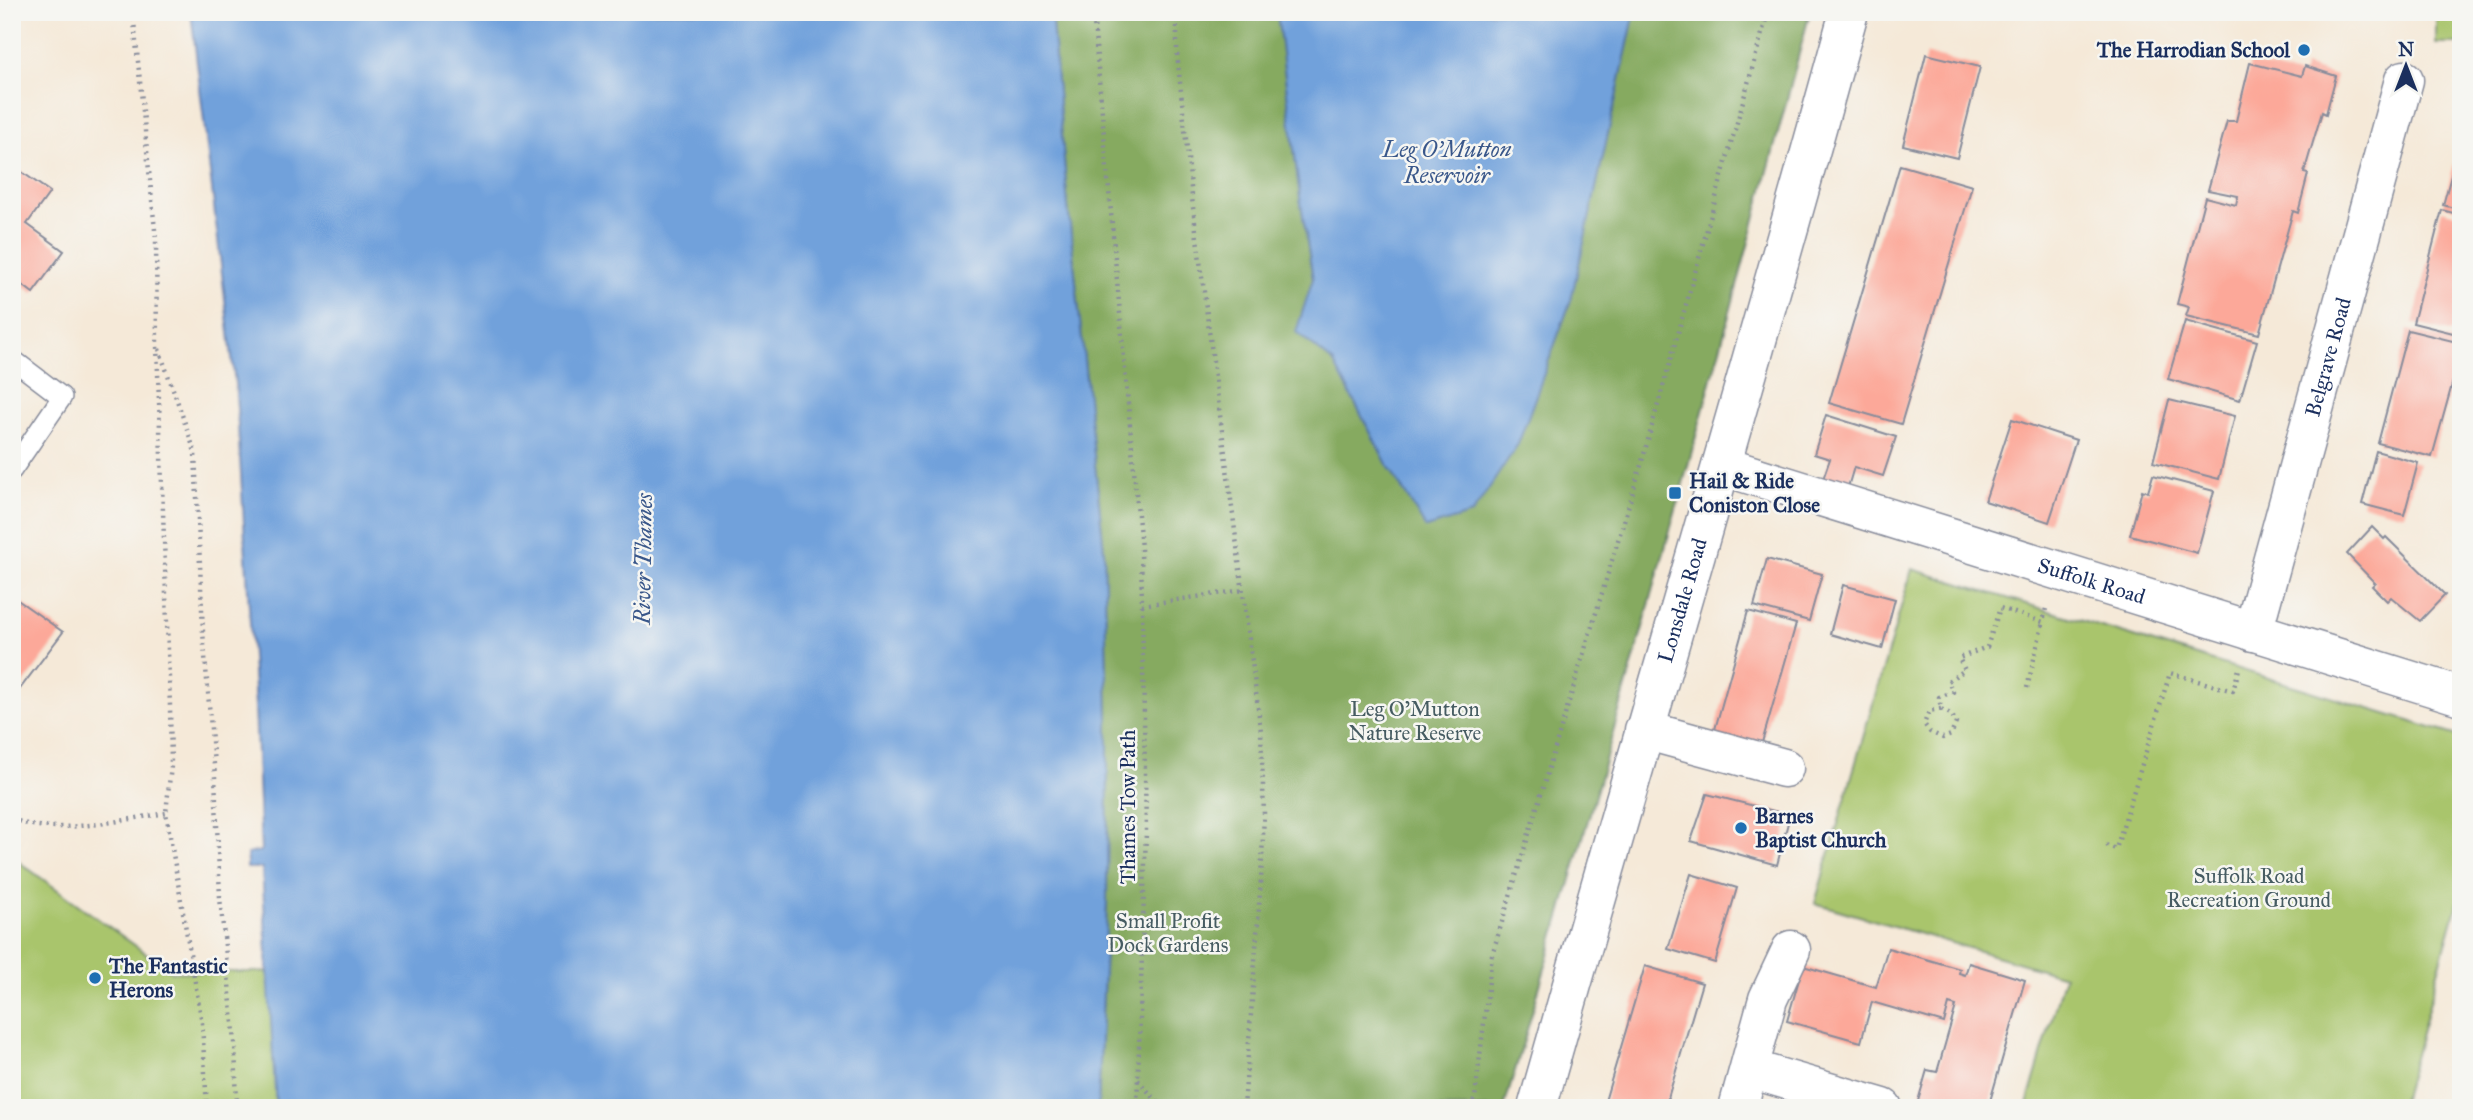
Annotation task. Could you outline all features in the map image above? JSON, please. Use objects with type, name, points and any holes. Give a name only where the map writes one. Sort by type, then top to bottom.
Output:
[{"type":"street","name":"Lonsdale Road","points":[[1537,1108],[1722,466],[1849,12]]},
{"type":"street","name":"Belgrave Road","points":[[2253,632],[2404,80]]},
{"type":"street","name":"Suffolk Road","points":[[1722,466],[2461,695]]},
{"type":"street","points":[[1644,730],[1784,768]]},
{"type":"street","points":[[1738,1108],[1768,999],[1791,950]]},
{"type":"street","points":[[1749,1069],[1884,1108]]},
{"type":"lane","points":[[12,359],[62,397],[12,470]]},
{"type":"path","points":[[133,12],[156,240],[157,345],[170,706],[171,766],[166,813],[202,1023],[207,1108]]},
{"type":"path","name":"Thames Tow Path","points":[[1093,12],[1141,548],[1146,831],[1137,1108]]},
{"type":"path","points":[[1177,12],[1177,53],[1193,207],[1261,731],[1264,814],[1244,1108]]},
{"type":"path","points":[[1470,1108],[1475,1098],[1492,956],[1641,465],[1768,12]]},
{"type":"path","points":[[157,345],[195,452],[220,898],[235,1042],[237,1108]]},
{"type":"path","points":[[2027,688],[2057,570]]},
{"type":"path","points":[[1142,605],[1244,590]]},
{"type":"path","points":[[1941,709],[1939,697],[1953,692],[1948,681],[1965,670],[1959,658],[1987,647],[2000,608],[2043,622]]},
{"type":"path","points":[[2106,845],[2116,849],[2171,673],[2233,691],[2253,632]]},
{"type":"path","points":[[1941,709],[1952,715],[1956,723],[1951,735],[1943,737],[1930,732],[1924,724],[1929,711],[1941,709]]},
{"type":"path","points":[[12,818],[24,825],[88,826],[166,813]]},
{"type":"path","points":[[1137,1079],[1163,1108]]},
{"type":"green space","name":"Leg O'Mutton Nature Reserve","points":[[1051,12],[1277,12],[1313,279],[1297,332],[1334,363],[1387,464],[1518,444],[1571,300],[1635,12],[1810,12],[1662,561],[1504,1108],[1098,1108],[1107,901],[1108,721],[1104,551]]},
{"type":"green space","points":[[2436,12],[2461,12],[2461,44],[2436,44]]},
{"type":"green space","name":"Suffolk Road Recreation Ground","points":[[1912,569],[2461,737],[2461,890],[2400,1108],[2026,1108],[2064,976],[1815,903]]},
{"type":"green space","points":[[12,857],[172,972],[269,972],[276,1108],[12,1108]]},
{"type":"water","name":"River Thames","points":[[191,12],[1051,12],[1104,551],[1108,721],[1107,901],[1098,1108],[276,1108],[262,868],[247,868],[247,854],[261,851],[236,392]]},
{"type":"water","name":"Leg O'Mutton Reservoir","points":[[1277,12],[1635,12],[1571,300],[1518,444],[1472,514],[1426,528],[1387,464],[1334,363],[1296,332],[1313,279]]},
{"type":"building","points":[[1926,54],[1980,67],[1957,158],[1903,145]]},
{"type":"building","points":[[2250,63],[2302,76],[2305,66],[2336,76],[2326,114],[2322,112],[2313,142],[2304,173],[2308,174],[2298,213],[2293,211],[2259,334],[2186,316],[2189,307],[2177,304],[2205,197],[2236,205],[2238,196],[2208,190],[2227,121],[2236,121]]},
{"type":"building","points":[[2461,143],[2461,210],[2443,205]]},
{"type":"building","points":[[12,165],[50,192],[27,224],[64,251],[33,293],[12,277]]},
{"type":"building","points":[[1900,165],[1972,186],[1901,424],[1829,403]]},
{"type":"building","points":[[2442,210],[2461,215],[2461,335],[2413,323]]},
{"type":"building","points":[[2185,321],[2257,341],[2240,400],[2168,379]]},
{"type":"building","points":[[2408,330],[2461,343],[2461,352],[2432,457],[2378,443]]},
{"type":"building","points":[[2169,400],[2235,416],[2219,479],[2153,462]]},
{"type":"building","points":[[1826,415],[1896,437],[1883,476],[1854,467],[1848,487],[1823,479],[1830,459],[1814,454]]},
{"type":"building","points":[[2012,419],[2076,440],[2049,522],[1985,501]]},
{"type":"building","points":[[2376,451],[2418,463],[2404,515],[2362,504]]},
{"type":"building","points":[[2153,475],[2214,491],[2197,553],[2130,535],[2142,490],[2148,492]]},
{"type":"building","points":[[2372,527],[2384,539],[2386,537],[2445,595],[2420,621],[2391,597],[2387,601],[2372,586],[2375,583],[2347,554]]},
{"type":"building","points":[[1767,559],[1822,574],[1809,621],[1754,606]]},
{"type":"building","points":[[1843,585],[1895,599],[1882,649],[1830,634]]},
{"type":"building","points":[[12,596],[63,632],[16,694],[12,691]]},
{"type":"building","points":[[1748,611],[1796,624],[1759,753],[1712,740]]},
{"type":"building","name":"Barnes Baptist Church","points":[[1707,794],[1790,815],[1777,865],[1691,841]]},
{"type":"building","points":[[1691,874],[1737,888],[1715,963],[1668,949]]},
{"type":"building","points":[[1888,948],[1960,969],[1959,973],[1965,975],[1969,963],[2025,980],[1988,1108],[1916,1108],[1927,1070],[1937,1072],[1956,1006],[1949,1004],[1944,1023],[1872,1002],[1861,1042],[1787,1021],[1803,966],[1876,987]]},
{"type":"building","points":[[1645,966],[1702,983],[1665,1108],[1603,1108]]},
{"type":"place","name":"The Harrodian School","points":[[2304,50]]},
{"type":"place","name":"Hail & Ride Coniston Close","points":[[1675,493]]},
{"type":"place","name":"Barnes Baptist Church","points":[[1741,828]]},
{"type":"place","name":"The Fantastic Herons","points":[[95,978]]},
{"type":"park label","name":"Small Profit Dock Gardens","points":[[1168,933]]}]
